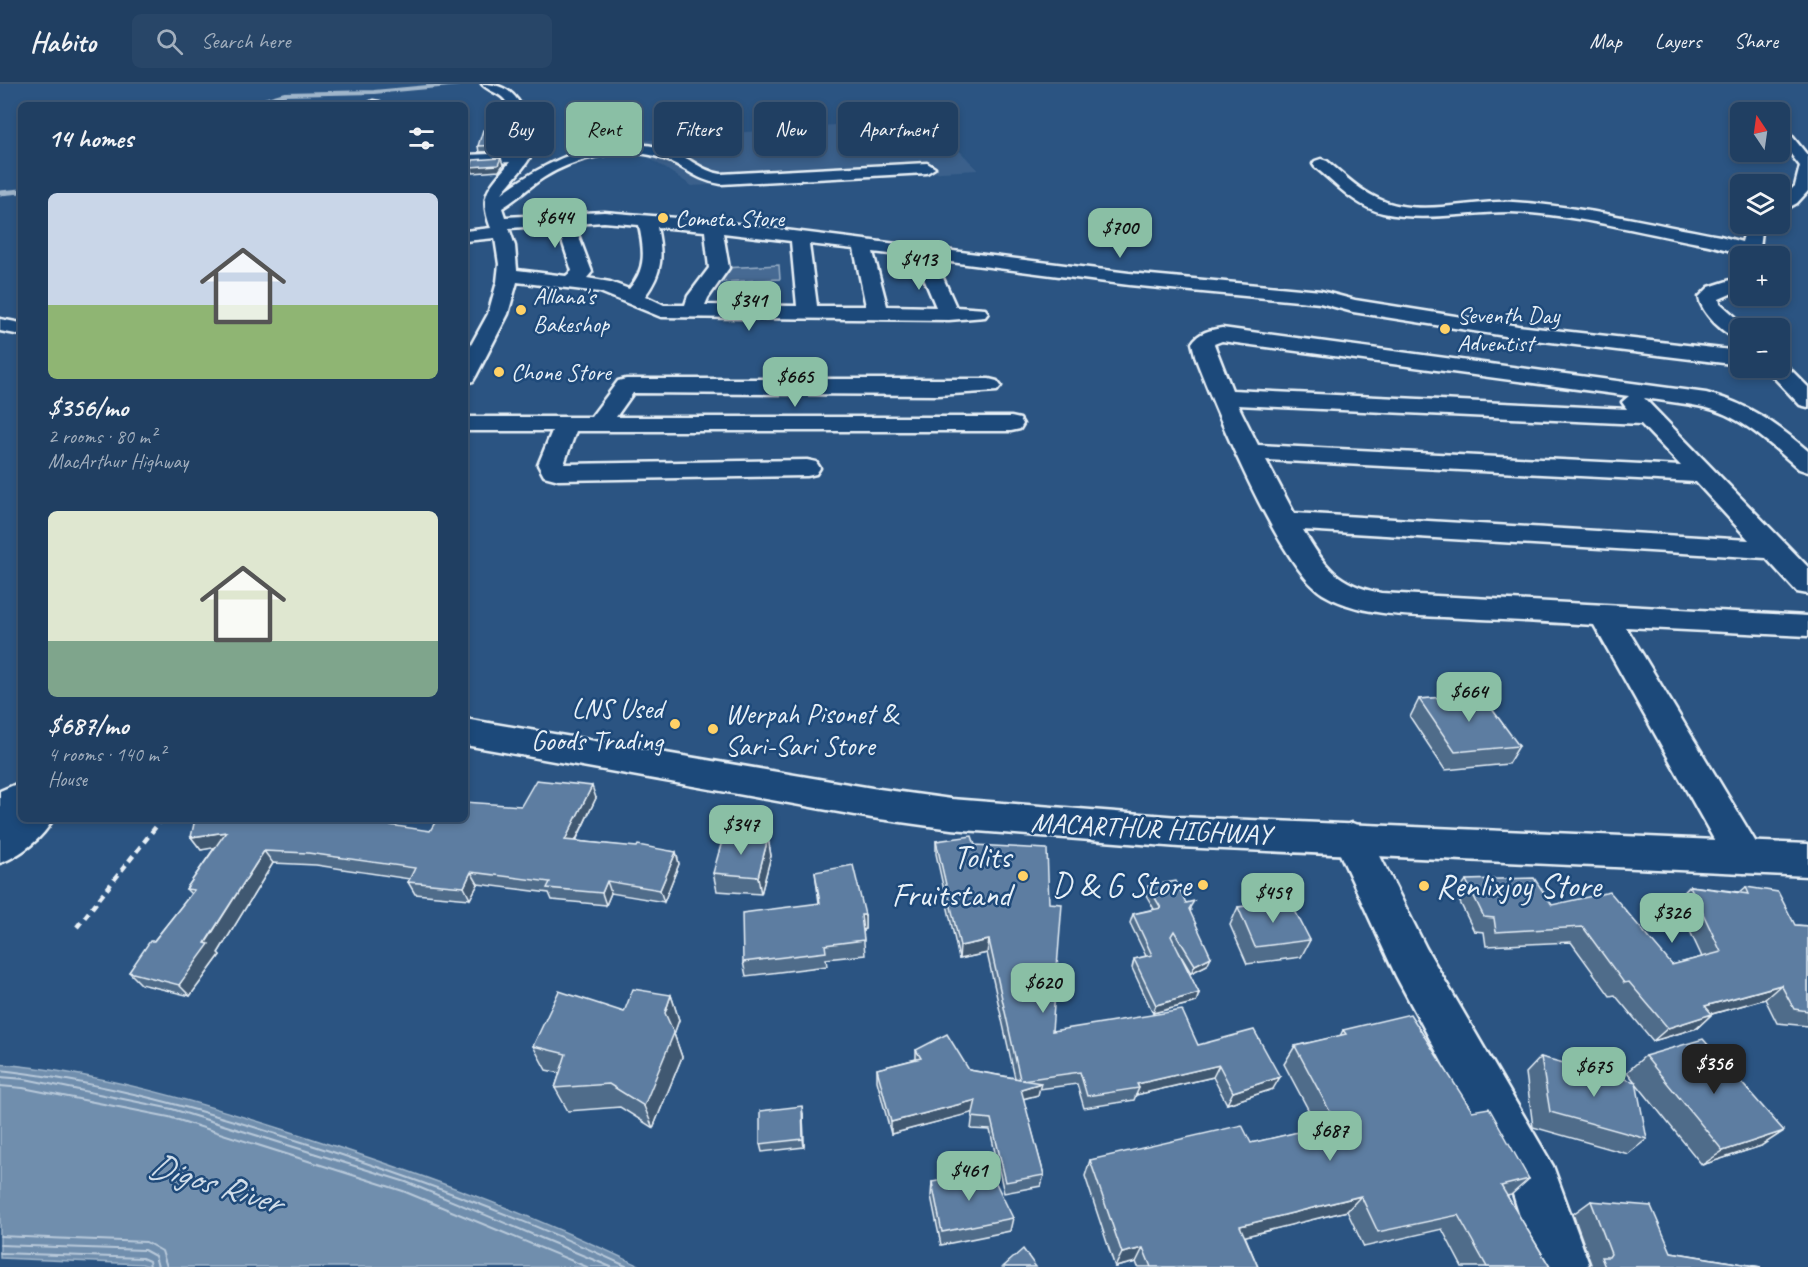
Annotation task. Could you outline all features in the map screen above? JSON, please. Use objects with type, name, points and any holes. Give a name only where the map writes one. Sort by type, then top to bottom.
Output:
[{"type":"main road","points":[[468,363],[499,316],[510,275],[494,192],[522,157],[527,145],[517,107],[508,95],[488,84]]},
{"type":"main road","points":[[1790,143],[1808,166],[1806,183],[1801,193],[1790,200]]},
{"type":"main road","points":[[498,220],[513,194],[544,171],[569,160],[619,150],[661,152],[697,174],[721,179],[927,168]]},
{"type":"main road","points":[[468,160],[522,157]]},
{"type":"main road","points":[[1321,164],[1364,199],[1385,208],[1424,212],[1527,207],[1650,227],[1730,246]]},
{"type":"main road","points":[[468,235],[498,220],[604,217],[713,226],[1140,280],[1321,297],[1353,306],[1518,332],[1730,357]]},
{"type":"main road","points":[[562,219],[567,227],[582,272],[572,281]]},
{"type":"main road","points":[[633,297],[651,277],[655,261],[646,220]]},
{"type":"main road","points":[[693,312],[698,296],[711,282],[718,268],[713,226]]},
{"type":"main road","points":[[799,236],[808,313]]},
{"type":"main road","points":[[862,245],[878,313]]},
{"type":"main road","points":[[924,253],[949,314]]},
{"type":"main road","points":[[510,275],[603,286],[661,311],[978,313]]},
{"type":"main road","points":[[1730,286],[1716,291],[1709,297],[1710,305],[1730,324]]},
{"type":"main road","points":[[0,325],[18,328]]},
{"type":"main road","points":[[1808,464],[1760,423],[1728,406],[1706,400],[1256,338],[1219,335],[1206,339],[1203,349],[1249,452],[1315,573],[1348,595],[1391,604],[1808,626]]},
{"type":"main road","points":[[1786,378],[1808,400]]},
{"type":"main road","points":[[598,424],[626,386],[938,388],[989,386]]},
{"type":"main road","points":[[1620,388],[1808,585]]},
{"type":"main road","points":[[1225,397],[1648,417]]},
{"type":"main road","points":[[468,424],[1011,424]]},
{"type":"main road","points":[[567,424],[551,465],[553,470],[559,472],[807,468]]},
{"type":"main road","points":[[1249,452],[1703,475]]},
{"type":"main road","points":[[1285,521],[1775,550]]},
{"type":"main road","points":[[1604,615],[1744,856]]},
{"type":"main road","name":"MACARTHUR HIGHWAY","points":[[468,733],[872,803],[951,814],[1179,832],[1808,860]]},
{"type":"main road","points":[[0,809],[18,799]]},
{"type":"main road","points":[[0,847],[30,822]]},
{"type":"main road","points":[[1352,839],[1411,962],[1535,1184],[1563,1267]]},
{"type":"path","points":[[77,927],[160,822]]},
{"type":"shaded area","points":[[838,125],[838,156],[958,156],[958,149],[978,170],[692,186],[642,153],[642,141],[654,140],[654,156],[742,156],[742,132],[754,131],[754,156],[826,156],[826,126]]},
{"type":"shaded area","points":[[779,265],[780,279],[723,282],[723,268]]},
{"type":"water","name":"Digos River","points":[[0,1064],[107,1080],[178,1098],[282,1129],[373,1159],[509,1209],[642,1267],[153,1267],[142,1264],[0,1258]]},
{"type":"building","points":[[483,130],[486,130],[486,146],[478,146]]},
{"type":"building","points":[[501,158],[498,165],[471,167],[473,160]]},
{"type":"building","points":[[1481,694],[1519,746],[1455,752],[1419,699]]},
{"type":"building","points":[[536,780],[592,786],[565,840],[637,847],[638,845],[676,852],[660,890],[607,881],[602,893],[547,888],[550,882],[471,872],[464,887],[408,882],[415,868],[308,853],[264,851],[205,943],[209,944],[179,985],[129,972],[150,941],[154,941],[194,890],[186,889],[226,832],[191,837],[194,822],[369,822],[430,831],[435,822],[468,822],[468,802],[521,806]]},
{"type":"building","points":[[724,834],[768,838],[758,877],[713,873]]},
{"type":"building","points":[[972,836],[975,845],[1047,849],[1049,903],[1062,904],[1052,1031],[1182,1010],[1198,1045],[1254,1030],[1280,1077],[1233,1092],[1219,1065],[1137,1084],[1139,1088],[1087,1096],[1080,1072],[1022,1080],[1041,1083],[1021,1089],[1044,1175],[1006,1182],[991,1119],[972,1117],[976,1100],[891,1122],[877,1069],[921,1058],[916,1050],[947,1034],[969,1070],[1020,1079],[989,940],[960,946],[936,841]]},
{"type":"building","points":[[853,865],[865,915],[861,915],[864,940],[825,945],[826,952],[743,962],[742,913],[820,903],[815,872]]},
{"type":"building","points":[[1534,878],[1552,905],[1610,892],[1672,965],[1721,952],[1690,886],[1749,894],[1746,887],[1778,892],[1795,925],[1808,926],[1808,1011],[1794,1009],[1781,985],[1705,1006],[1712,1014],[1668,1028],[1629,982],[1624,983],[1583,927],[1496,932],[1494,918],[1484,917],[1466,880]]},
{"type":"building","points":[[1176,881],[1186,903],[1194,901],[1189,909],[1211,957],[1195,965],[1174,931],[1171,936],[1199,993],[1156,1005],[1134,959],[1152,955],[1133,914],[1161,908],[1148,886]]},
{"type":"building","points":[[1290,901],[1310,940],[1255,947],[1238,907]]},
{"type":"building","points":[[633,989],[671,995],[665,1013],[674,1033],[644,1106],[609,1084],[555,1088],[566,1054],[533,1046],[559,991],[624,1012]]},
{"type":"building","points":[[1410,1014],[1472,1111],[1489,1108],[1529,1179],[1501,1186],[1550,1267],[1487,1267],[1458,1215],[1378,1232],[1361,1196],[1240,1226],[1258,1267],[1151,1267],[1143,1248],[1122,1253],[1090,1160],[1242,1125],[1251,1143],[1336,1123],[1295,1046],[1346,1034],[1343,1030]]},
{"type":"building","points":[[1703,1039],[1784,1131],[1723,1151],[1645,1056]]},
{"type":"building","points":[[1541,1057],[1636,1082],[1647,1139],[1550,1112]]},
{"type":"building","points":[[802,1106],[803,1139],[760,1144],[760,1111]]},
{"type":"building","points":[[990,1171],[1013,1218],[942,1232],[932,1182]]},
{"type":"building","points":[[1591,1201],[1651,1206],[1671,1252],[1761,1267],[1605,1267],[1601,1257],[1609,1257],[1611,1254]]},
{"type":"building","points":[[1023,1249],[1036,1267],[1003,1267]]},
{"type":"waterway","points":[[263,102],[285,94],[374,92],[460,84]]},
{"type":"waterway","points":[[0,193],[18,191]]},
{"type":"place","name":"Cometa Store","points":[[663,218]]},
{"type":"place","name":"Allana's Bakeshop","points":[[521,310]]},
{"type":"place","name":"Seventh Day Adventist","points":[[1445,329]]},
{"type":"place","name":"Chone Store","points":[[499,372]]},
{"type":"place","name":"LNS Used Goods Trading","points":[[675,724]]},
{"type":"place","name":"Werpah Pisonet & Sari-Sari Store","points":[[713,729]]},
{"type":"place","name":"Tolits Fruitstand","points":[[1023,876]]},
{"type":"place","name":"D & G Store","points":[[1203,885]]},
{"type":"place","name":"Renlixjoy Store","points":[[1424,886]]}]
